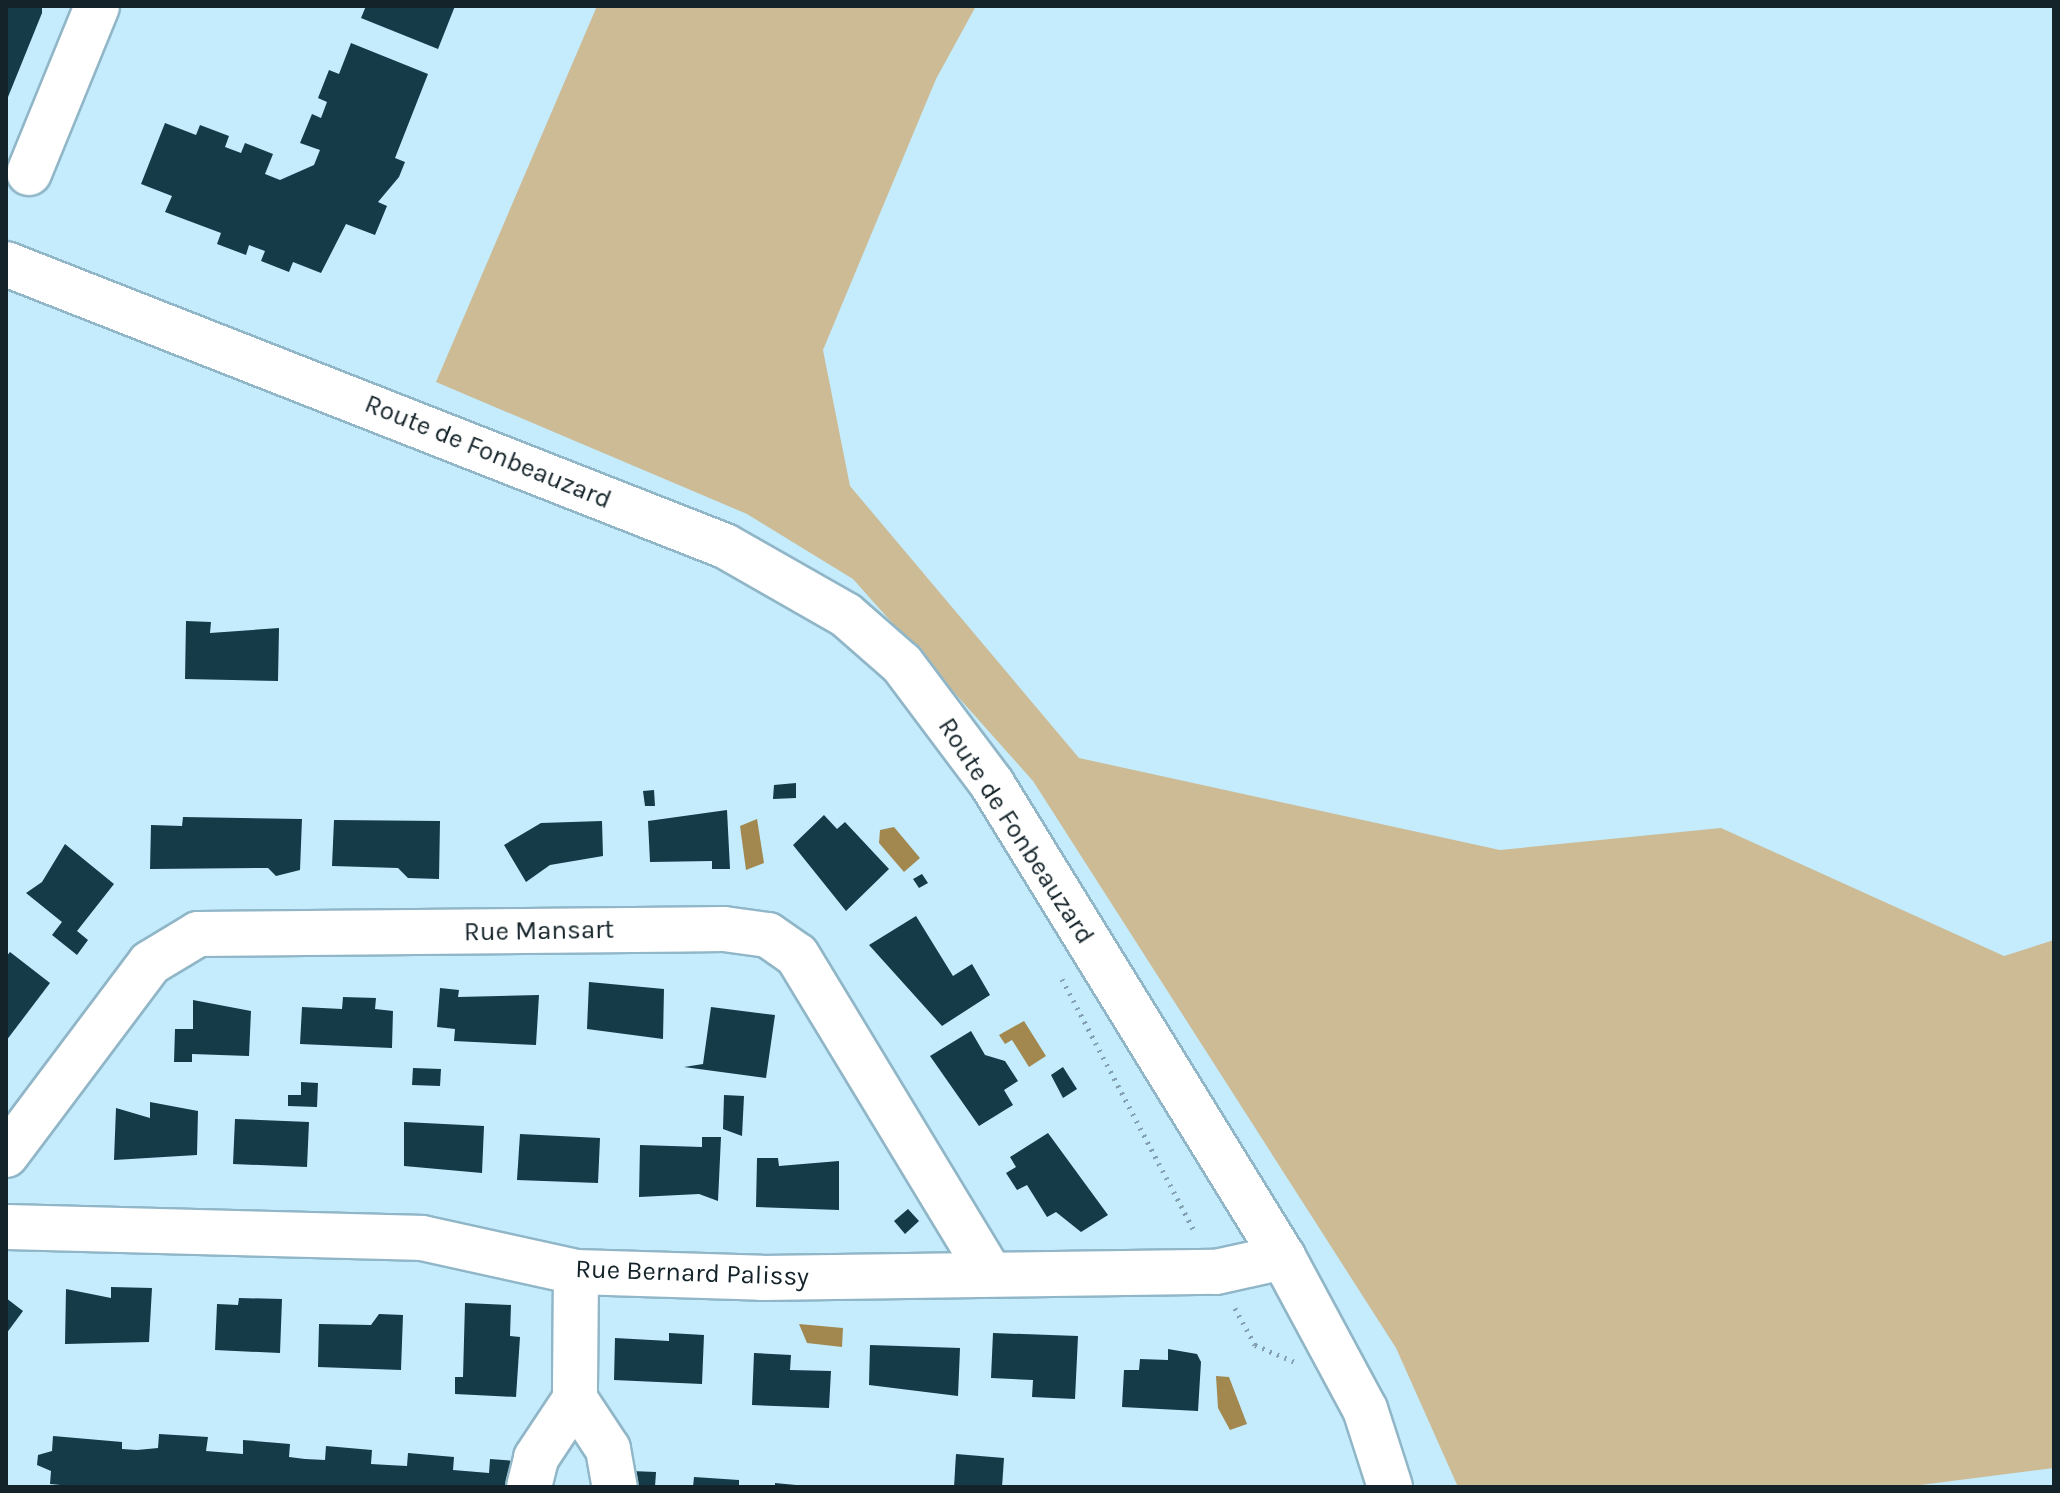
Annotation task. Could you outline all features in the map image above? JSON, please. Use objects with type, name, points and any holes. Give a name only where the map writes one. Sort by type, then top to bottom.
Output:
[{"type":"street","points":[[29,173],[97,6]]},
{"type":"street","name":"Route de Fonbeauzard","points":[[6,264],[725,546],[846,615],[902,664],[992,784],[1283,1257],[1365,1409],[1390,1487]]},
{"type":"street","name":"Rue Mansart","points":[[6,1155],[150,963],[198,934],[724,929],[768,935],[797,955],[990,1274]]},
{"type":"street","name":"Rue Bernard Palissy","points":[[6,1227],[422,1238],[576,1272],[1216,1272],[1283,1257]]},
{"type":"street","points":[[529,1487],[536,1458],[575,1399],[576,1272]]},
{"type":"street","points":[[575,1399],[608,1449],[615,1487]]},
{"type":"path","points":[[1055,966],[1255,1345],[1305,1372]]},
{"type":"shaded area","points":[[597,6],[976,6],[936,79],[823,350],[850,486],[1079,758],[1500,850],[1721,828],[2004,956],[2054,940],[2054,1468],[1905,1487],[1458,1487],[1396,1348],[1033,781],[853,579],[747,514],[436,382]]},
{"type":"shaded area","points":[[757,819],[764,863],[746,870],[740,826]]},
{"type":"shaded area","points":[[894,827],[920,858],[904,872],[879,843],[880,830]]},
{"type":"shaded area","points":[[1024,1021],[1046,1056],[1029,1067],[1012,1040],[1005,1044],[999,1035]]},
{"type":"shaded area","points":[[799,1324],[843,1328],[842,1347],[807,1343]]},
{"type":"shaded area","points":[[1216,1376],[1229,1377],[1247,1424],[1230,1430],[1218,1408]]},
{"type":"building","points":[[6,6],[42,6],[42,13],[6,102]]},
{"type":"building","points":[[366,6],[455,6],[438,49],[361,18]]},
{"type":"building","points":[[351,43],[428,74],[395,158],[405,162],[399,177],[378,202],[387,206],[375,235],[346,224],[321,273],[293,262],[289,272],[261,261],[265,251],[249,245],[246,255],[217,244],[221,233],[165,212],[172,196],[141,184],[165,123],[196,135],[200,125],[229,136],[225,147],[241,153],[245,143],[273,154],[265,174],[280,180],[314,165],[320,150],[300,143],[312,114],[321,118],[327,102],[318,98],[329,70],[339,74]]},
{"type":"building","points":[[186,621],[211,622],[210,633],[279,628],[278,681],[185,679]]},
{"type":"building","points":[[796,783],[796,798],[773,799],[774,785]]},
{"type":"building","points":[[654,790],[655,806],[645,806],[643,791]]},
{"type":"building","points":[[727,810],[730,869],[712,869],[712,861],[650,862],[648,821]]},
{"type":"building","points":[[824,815],[837,829],[845,822],[889,869],[846,911],[793,845]]},
{"type":"building","points":[[183,817],[302,819],[300,870],[276,876],[268,868],[150,869],[151,825],[182,826]]},
{"type":"building","points":[[334,820],[440,821],[439,879],[408,878],[398,868],[332,866]]},
{"type":"building","points":[[602,821],[603,856],[550,865],[526,882],[504,845],[541,823]]},
{"type":"building","points":[[65,844],[114,884],[77,931],[88,940],[77,955],[52,935],[62,922],[26,893],[42,882]]},
{"type":"building","points":[[922,874],[928,883],[919,888],[913,879]]},
{"type":"building","points":[[916,916],[953,976],[972,964],[990,995],[942,1026],[869,945]]},
{"type":"building","points":[[10,952],[50,983],[6,1041],[6,957]]},
{"type":"building","points":[[589,982],[664,989],[663,1039],[587,1029]]},
{"type":"building","points":[[440,988],[459,990],[458,997],[539,995],[536,1045],[454,1041],[455,1029],[437,1027]]},
{"type":"building","points":[[343,997],[376,998],[375,1009],[393,1011],[392,1048],[300,1044],[302,1007],[342,1009]]},
{"type":"building","points":[[193,1000],[251,1011],[249,1056],[192,1054],[192,1062],[174,1062],[175,1029],[193,1029]]},
{"type":"building","points":[[711,1007],[775,1015],[766,1078],[684,1067],[703,1064]]},
{"type":"building","points":[[971,1031],[985,1055],[1005,1061],[1018,1081],[1004,1090],[1013,1105],[979,1126],[930,1056]]},
{"type":"building","points":[[1063,1067],[1077,1089],[1063,1098],[1051,1075]]},
{"type":"building","points":[[413,1068],[441,1069],[440,1086],[412,1085]]},
{"type":"building","points":[[301,1082],[318,1083],[317,1107],[288,1106],[288,1095],[301,1095]]},
{"type":"building","points":[[724,1095],[744,1096],[742,1136],[723,1129]]},
{"type":"building","points":[[150,1102],[198,1111],[197,1155],[114,1160],[116,1108],[150,1118]]},
{"type":"building","points":[[235,1119],[309,1122],[307,1167],[233,1164]]},
{"type":"building","points":[[404,1122],[484,1126],[482,1173],[404,1166]]},
{"type":"building","points":[[1048,1133],[1108,1215],[1081,1232],[1056,1212],[1047,1217],[1027,1185],[1017,1190],[1006,1173],[1016,1167],[1010,1157]]},
{"type":"building","points":[[520,1134],[600,1138],[598,1183],[517,1180]]},
{"type":"building","points":[[702,1137],[721,1137],[718,1201],[699,1194],[639,1197],[640,1145],[702,1147]]},
{"type":"building","points":[[757,1158],[778,1158],[779,1166],[839,1161],[839,1210],[756,1207]]},
{"type":"building","points":[[908,1209],[919,1221],[905,1234],[894,1221]]},
{"type":"building","points":[[111,1287],[152,1288],[149,1342],[65,1344],[66,1289],[111,1298]]},
{"type":"building","points":[[6,1298],[23,1311],[6,1334]]},
{"type":"building","points":[[239,1298],[282,1299],[280,1353],[215,1350],[217,1304],[238,1305]]},
{"type":"building","points":[[465,1303],[511,1305],[510,1336],[520,1337],[516,1397],[455,1394],[455,1377],[463,1377]]},
{"type":"building","points":[[379,1314],[403,1315],[401,1370],[318,1367],[319,1324],[371,1325]]},
{"type":"building","points":[[669,1333],[704,1335],[702,1384],[614,1380],[615,1338],[669,1341]]},
{"type":"building","points":[[993,1333],[1078,1336],[1075,1399],[1032,1397],[1033,1380],[991,1378]]},
{"type":"building","points":[[870,1345],[960,1348],[958,1396],[869,1385]]},
{"type":"building","points":[[1168,1349],[1197,1354],[1201,1362],[1198,1411],[1122,1407],[1124,1370],[1139,1370],[1140,1359],[1168,1360]]},
{"type":"building","points":[[754,1353],[791,1355],[790,1370],[831,1371],[829,1408],[752,1405]]},
{"type":"building","points":[[159,1434],[208,1437],[206,1451],[243,1454],[243,1440],[290,1444],[289,1457],[305,1459],[325,1460],[326,1446],[372,1450],[371,1464],[407,1466],[408,1453],[454,1457],[453,1470],[489,1473],[490,1459],[515,1461],[513,1487],[82,1487],[50,1484],[51,1471],[37,1465],[38,1455],[52,1451],[53,1436],[122,1442],[122,1449],[137,1450],[158,1448]]},
{"type":"building","points":[[956,1454],[1004,1458],[1002,1487],[954,1487]]},
{"type":"building","points":[[631,1471],[656,1472],[655,1487],[630,1487]]},
{"type":"building","points":[[694,1477],[739,1480],[739,1487],[693,1487]]},
{"type":"building","points":[[775,1483],[796,1485],[796,1487],[775,1487]]}]
